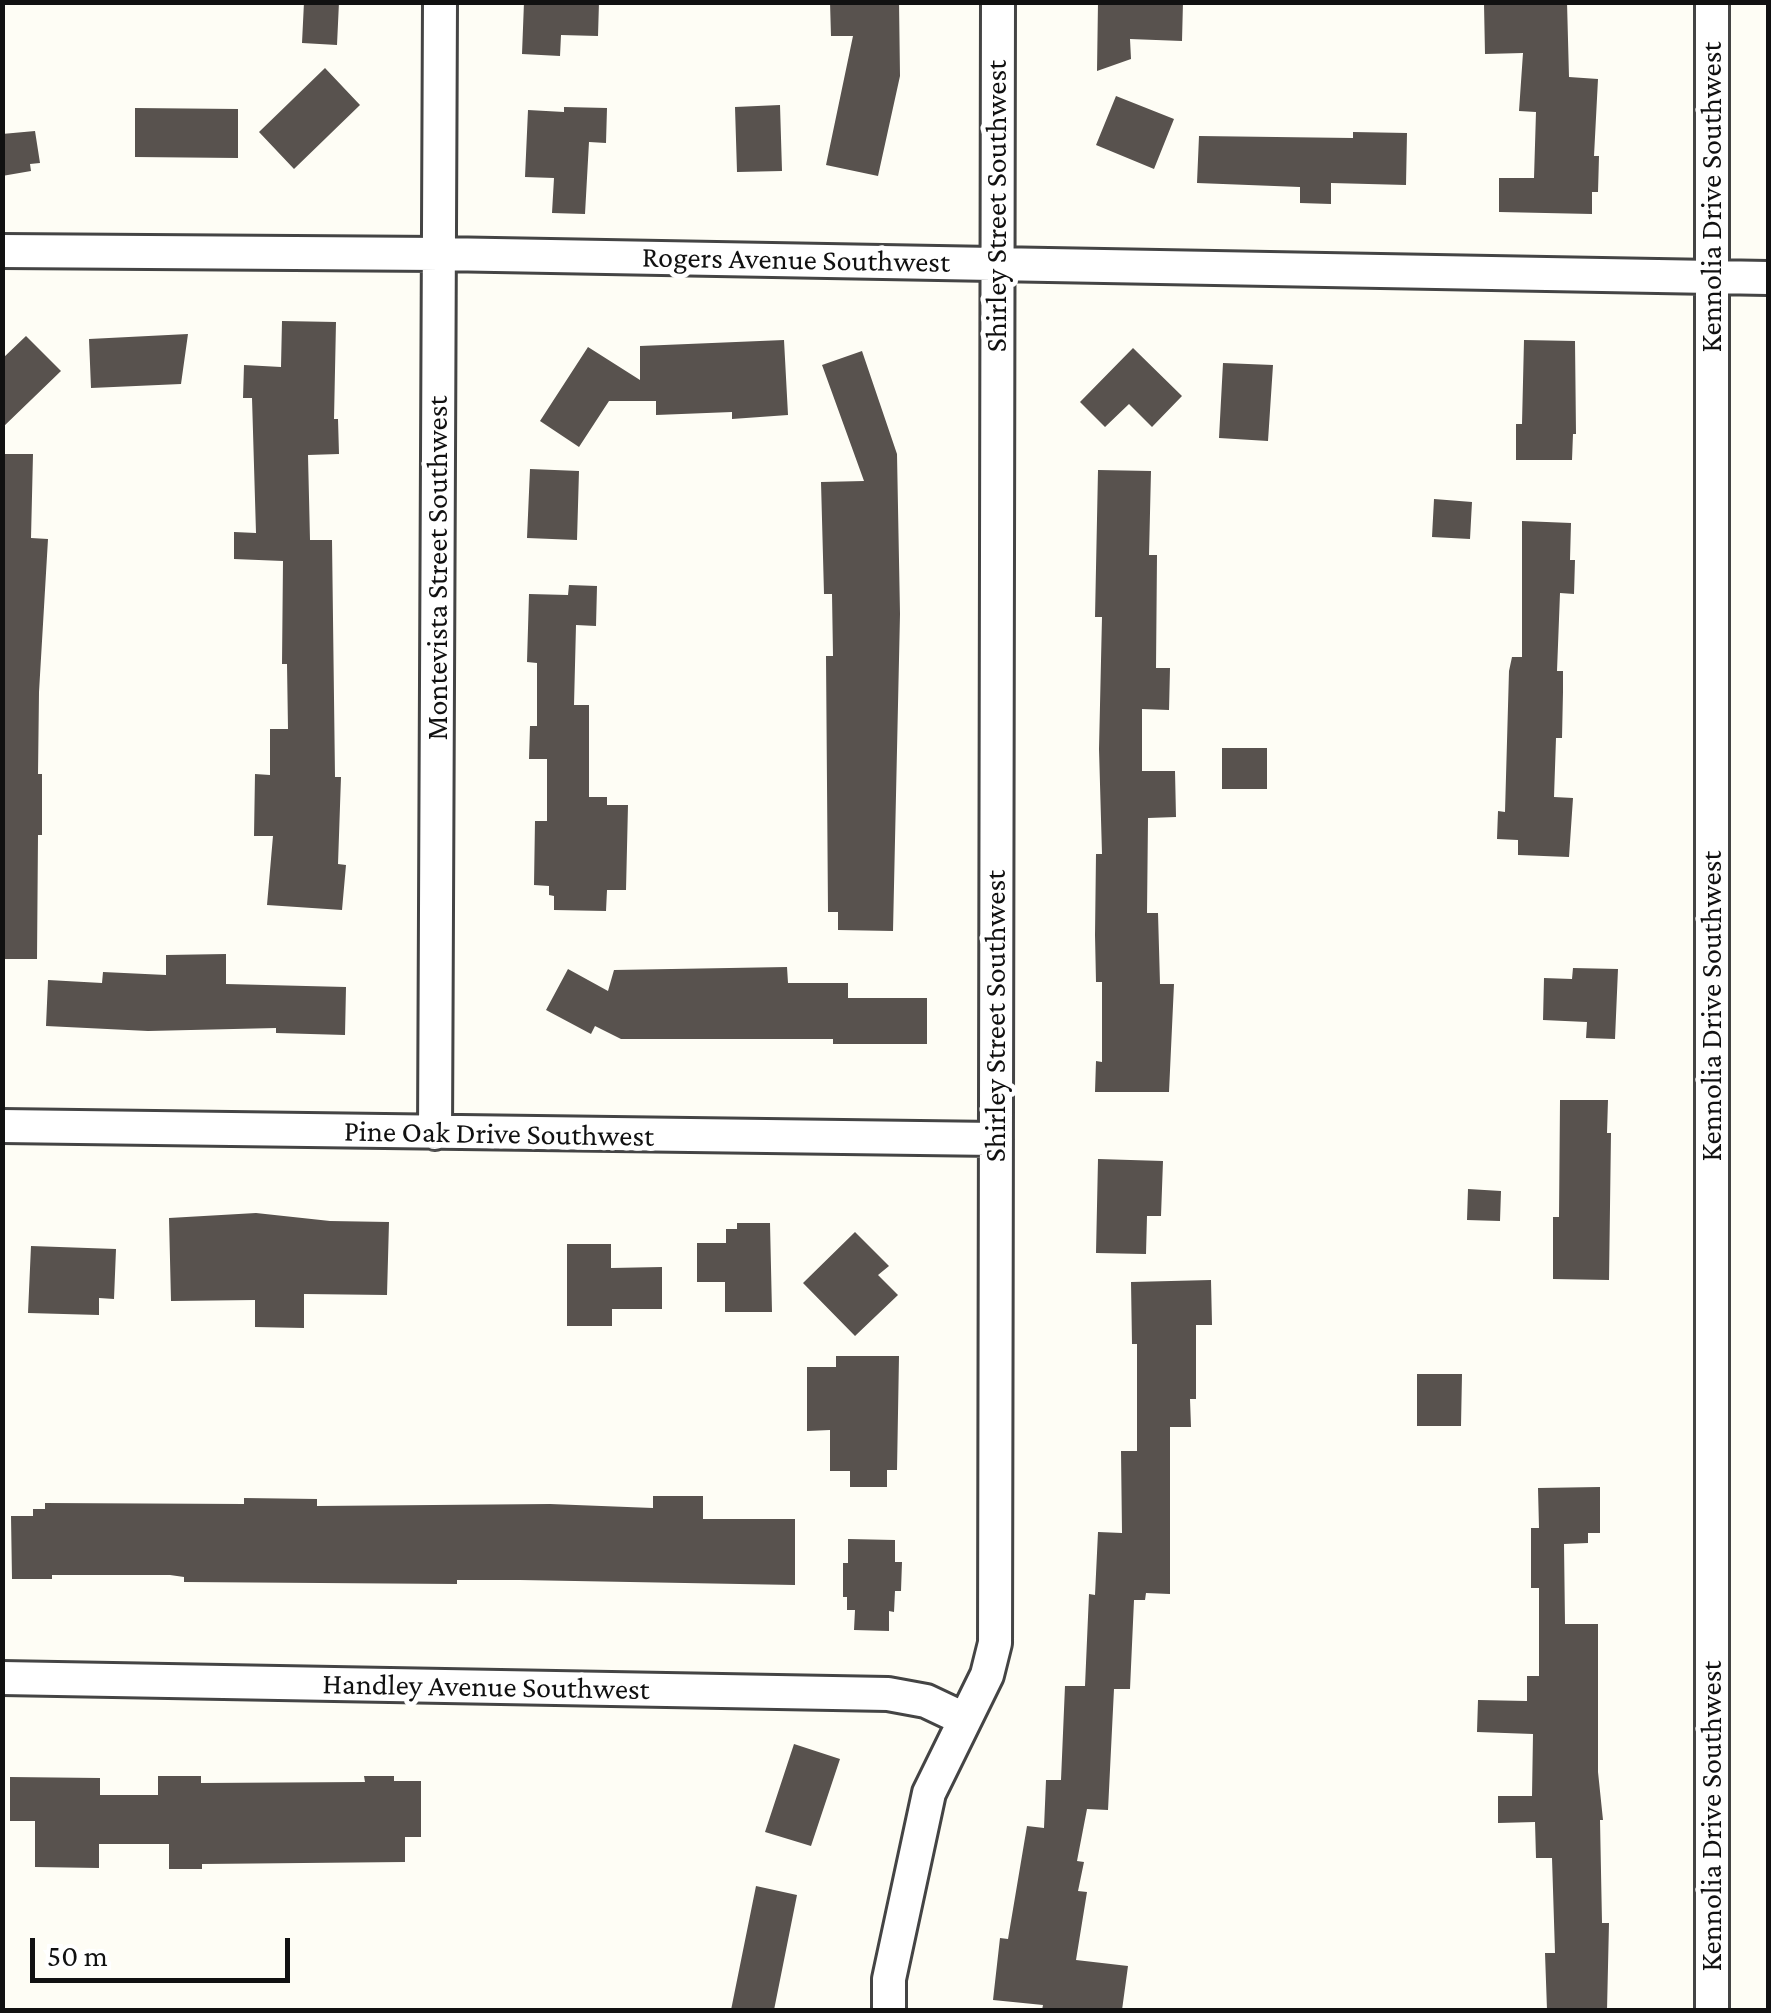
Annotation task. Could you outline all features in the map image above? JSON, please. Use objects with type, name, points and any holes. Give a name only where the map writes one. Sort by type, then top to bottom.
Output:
[{"type":"street","name":"Montevista Street Southwest","points":[[435,1133],[440,2]]},
{"type":"street","name":"Shirley Street Southwest","points":[[889,2010],[888,1979],[929,1794],[987,1675],[994,1643],[998,2]]},
{"type":"street","name":"Kennolia Drive Southwest","points":[[1712,2],[1712,2010]]},
{"type":"street","name":"Rogers Avenue Southwest","points":[[2,251],[440,254],[1768,278]]},
{"type":"street","name":"Pine Oak Drive Southwest","points":[[2,1126],[996,1138]]},
{"type":"street","name":"Handley Avenue Southwest","points":[[2,1678],[888,1694],[926,1701],[964,1719]]},
{"type":"building","points":[[304,2],[339,2],[337,45],[302,43]]},
{"type":"building","points":[[524,2],[599,2],[598,36],[561,35],[560,56],[522,54]]},
{"type":"building","points":[[830,2],[899,2],[900,76],[878,176],[826,165],[853,36],[831,36]]},
{"type":"building","points":[[1098,2],[1183,2],[1182,41],[1130,39],[1131,59],[1097,71]]},
{"type":"building","points":[[1567,2],[1569,77],[1598,79],[1594,156],[1599,156],[1598,192],[1592,192],[1592,214],[1499,212],[1499,178],[1534,178],[1536,112],[1519,111],[1523,53],[1485,54],[1484,4]]},
{"type":"building","points":[[325,68],[360,105],[294,169],[259,132]]},
{"type":"building","points":[[1116,96],[1174,119],[1154,169],[1096,145]]},
{"type":"building","points":[[780,105],[782,171],[737,172],[735,107]]},
{"type":"building","points":[[564,107],[607,108],[606,143],[589,142],[585,214],[552,213],[554,178],[525,177],[528,110],[564,112]]},
{"type":"building","points":[[135,108],[238,109],[238,158],[135,157]]},
{"type":"building","points":[[35,131],[40,163],[30,164],[31,171],[2,176],[2,134]]},
{"type":"building","points":[[1353,132],[1407,133],[1406,185],[1331,183],[1331,204],[1300,203],[1300,187],[1197,183],[1199,136],[1353,138]]},
{"type":"building","points":[[282,321],[336,322],[334,419],[338,419],[339,454],[308,455],[310,540],[332,540],[335,777],[341,777],[338,864],[346,865],[342,910],[267,905],[273,836],[254,836],[255,774],[270,775],[270,729],[288,729],[287,664],[282,664],[283,561],[234,559],[234,532],[256,533],[252,398],[243,398],[244,365],[281,367]]},
{"type":"building","points":[[188,334],[181,384],[91,388],[89,339]]},
{"type":"building","points":[[26,336],[61,371],[2,428],[2,359]]},
{"type":"building","points":[[784,340],[788,415],[732,419],[732,412],[656,415],[656,401],[609,401],[579,447],[540,421],[588,347],[640,380],[640,346]]},
{"type":"building","points":[[1524,340],[1575,341],[1576,434],[1572,460],[1516,460],[1516,424],[1522,424]]},
{"type":"building","points":[[1133,348],[1182,396],[1152,427],[1129,404],[1105,427],[1080,402]]},
{"type":"building","points":[[862,351],[897,454],[900,614],[893,931],[838,930],[838,912],[828,912],[826,656],[833,656],[832,594],[824,594],[821,482],[864,481],[822,365]]},
{"type":"building","points":[[1223,363],[1273,365],[1268,441],[1219,438]]},
{"type":"building","points":[[2,454],[33,454],[31,538],[48,539],[39,692],[42,835],[38,835],[37,959],[2,959]]},
{"type":"building","points":[[530,469],[579,471],[577,540],[527,538]]},
{"type":"building","points":[[1098,470],[1151,471],[1149,555],[1157,555],[1156,668],[1170,668],[1169,710],[1142,709],[1142,771],[1175,771],[1176,817],[1148,818],[1147,913],[1158,913],[1160,984],[1174,984],[1169,1092],[1095,1092],[1096,1061],[1102,1062],[1102,982],[1096,982],[1095,935],[1096,854],[1102,854],[1102,617],[1095,617]]},
{"type":"building","points":[[1434,499],[1472,502],[1470,539],[1432,537]]},
{"type":"building","points":[[1522,521],[1571,523],[1574,594],[1560,593],[1557,671],[1563,671],[1562,738],[1556,738],[1554,797],[1573,798],[1569,857],[1518,855],[1518,840],[1497,839],[1498,811],[1505,812],[1509,671],[1512,657],[1522,657]]},
{"type":"building","points":[[569,585],[597,586],[596,626],[576,625],[574,705],[589,705],[589,797],[607,797],[607,805],[628,805],[626,890],[607,890],[606,911],[554,910],[549,886],[534,885],[535,821],[547,821],[547,759],[529,759],[530,726],[537,726],[537,663],[527,662],[529,594],[568,595]]},
{"type":"building","points":[[1222,748],[1267,748],[1267,789],[1222,789]]},
{"type":"building","points":[[226,954],[226,984],[346,987],[345,1035],[276,1033],[276,1028],[148,1031],[46,1026],[48,980],[102,983],[103,972],[166,975],[166,955]]},
{"type":"building","points":[[787,967],[788,983],[848,983],[848,998],[927,998],[927,1044],[833,1044],[833,1039],[621,1039],[595,1026],[591,1034],[546,1010],[568,969],[608,991],[614,970]]},
{"type":"building","points":[[1573,968],[1618,969],[1615,1039],[1586,1038],[1587,1022],[1543,1020],[1544,978],[1572,979]]},
{"type":"building","points":[[1560,1100],[1608,1100],[1609,1280],[1553,1279],[1553,1217],[1559,1217]]},
{"type":"building","points":[[1098,1159],[1163,1161],[1161,1216],[1147,1216],[1146,1254],[1096,1253]]},
{"type":"building","points":[[1468,1189],[1501,1191],[1500,1221],[1467,1220]]},
{"type":"building","points":[[256,1213],[389,1222],[387,1295],[304,1294],[304,1328],[255,1327],[255,1300],[171,1301],[169,1218]]},
{"type":"building","points":[[737,1223],[770,1223],[772,1312],[725,1312],[725,1282],[697,1282],[697,1243],[726,1243],[726,1229],[737,1229]]},
{"type":"building","points":[[855,1232],[889,1266],[878,1275],[898,1295],[855,1336],[803,1283]]},
{"type":"building","points":[[567,1244],[611,1244],[611,1268],[662,1267],[662,1309],[612,1309],[612,1326],[567,1326]]},
{"type":"building","points":[[31,1246],[116,1249],[114,1299],[99,1298],[99,1315],[28,1313]]},
{"type":"building","points":[[1211,1280],[1212,1325],[1196,1325],[1196,1399],[1190,1399],[1191,1427],[1170,1427],[1170,1594],[1146,1593],[1145,1600],[1134,1600],[1130,1689],[1114,1689],[1108,1810],[1087,1809],[1077,1861],[1084,1862],[1078,1891],[1087,1892],[1076,1960],[1128,1966],[1122,2010],[1042,2010],[1043,2005],[993,2000],[1000,1938],[1008,1939],[1027,1826],[1044,1828],[1046,1780],[1061,1780],[1065,1686],[1085,1686],[1089,1594],[1095,1595],[1098,1532],[1122,1533],[1121,1451],[1137,1451],[1137,1344],[1132,1344],[1131,1282]]},
{"type":"building","points":[[836,1356],[899,1356],[897,1470],[887,1470],[887,1487],[850,1487],[850,1471],[830,1471],[830,1430],[807,1431],[807,1367],[836,1367]]},
{"type":"building","points":[[1417,1374],[1462,1374],[1461,1426],[1417,1426]]},
{"type":"building","points":[[1600,1487],[1600,1533],[1588,1533],[1588,1543],[1564,1544],[1565,1624],[1598,1624],[1602,1923],[1609,1923],[1607,2010],[1547,2010],[1545,1953],[1555,1953],[1552,1858],[1536,1858],[1535,1822],[1498,1823],[1498,1796],[1532,1796],[1533,1734],[1477,1732],[1478,1700],[1527,1701],[1527,1676],[1539,1676],[1539,1588],[1531,1588],[1531,1528],[1539,1528],[1538,1488]]},
{"type":"building","points":[[653,1496],[703,1496],[703,1519],[795,1519],[795,1585],[520,1580],[457,1580],[457,1584],[184,1582],[184,1577],[170,1575],[12,1579],[11,1516],[33,1516],[33,1509],[45,1509],[45,1503],[244,1504],[244,1498],[317,1499],[317,1506],[550,1504],[653,1508]]},
{"type":"building","points":[[848,1539],[895,1540],[895,1562],[902,1562],[901,1591],[895,1591],[894,1612],[889,1611],[889,1631],[854,1630],[855,1610],[847,1610],[847,1597],[843,1597]]},
{"type":"building","points":[[794,1744],[840,1759],[811,1846],[765,1832]]},
{"type":"building","points":[[158,1776],[201,1776],[201,1783],[365,1782],[364,1776],[421,1781],[421,1837],[405,1837],[405,1862],[202,1864],[202,1869],[169,1869],[169,1844],[99,1844],[99,1868],[35,1867],[35,1821],[10,1821],[10,1777],[100,1778],[100,1795],[158,1795]]},
{"type":"building","points":[[756,1886],[797,1895],[774,2010],[731,2010]]}]
